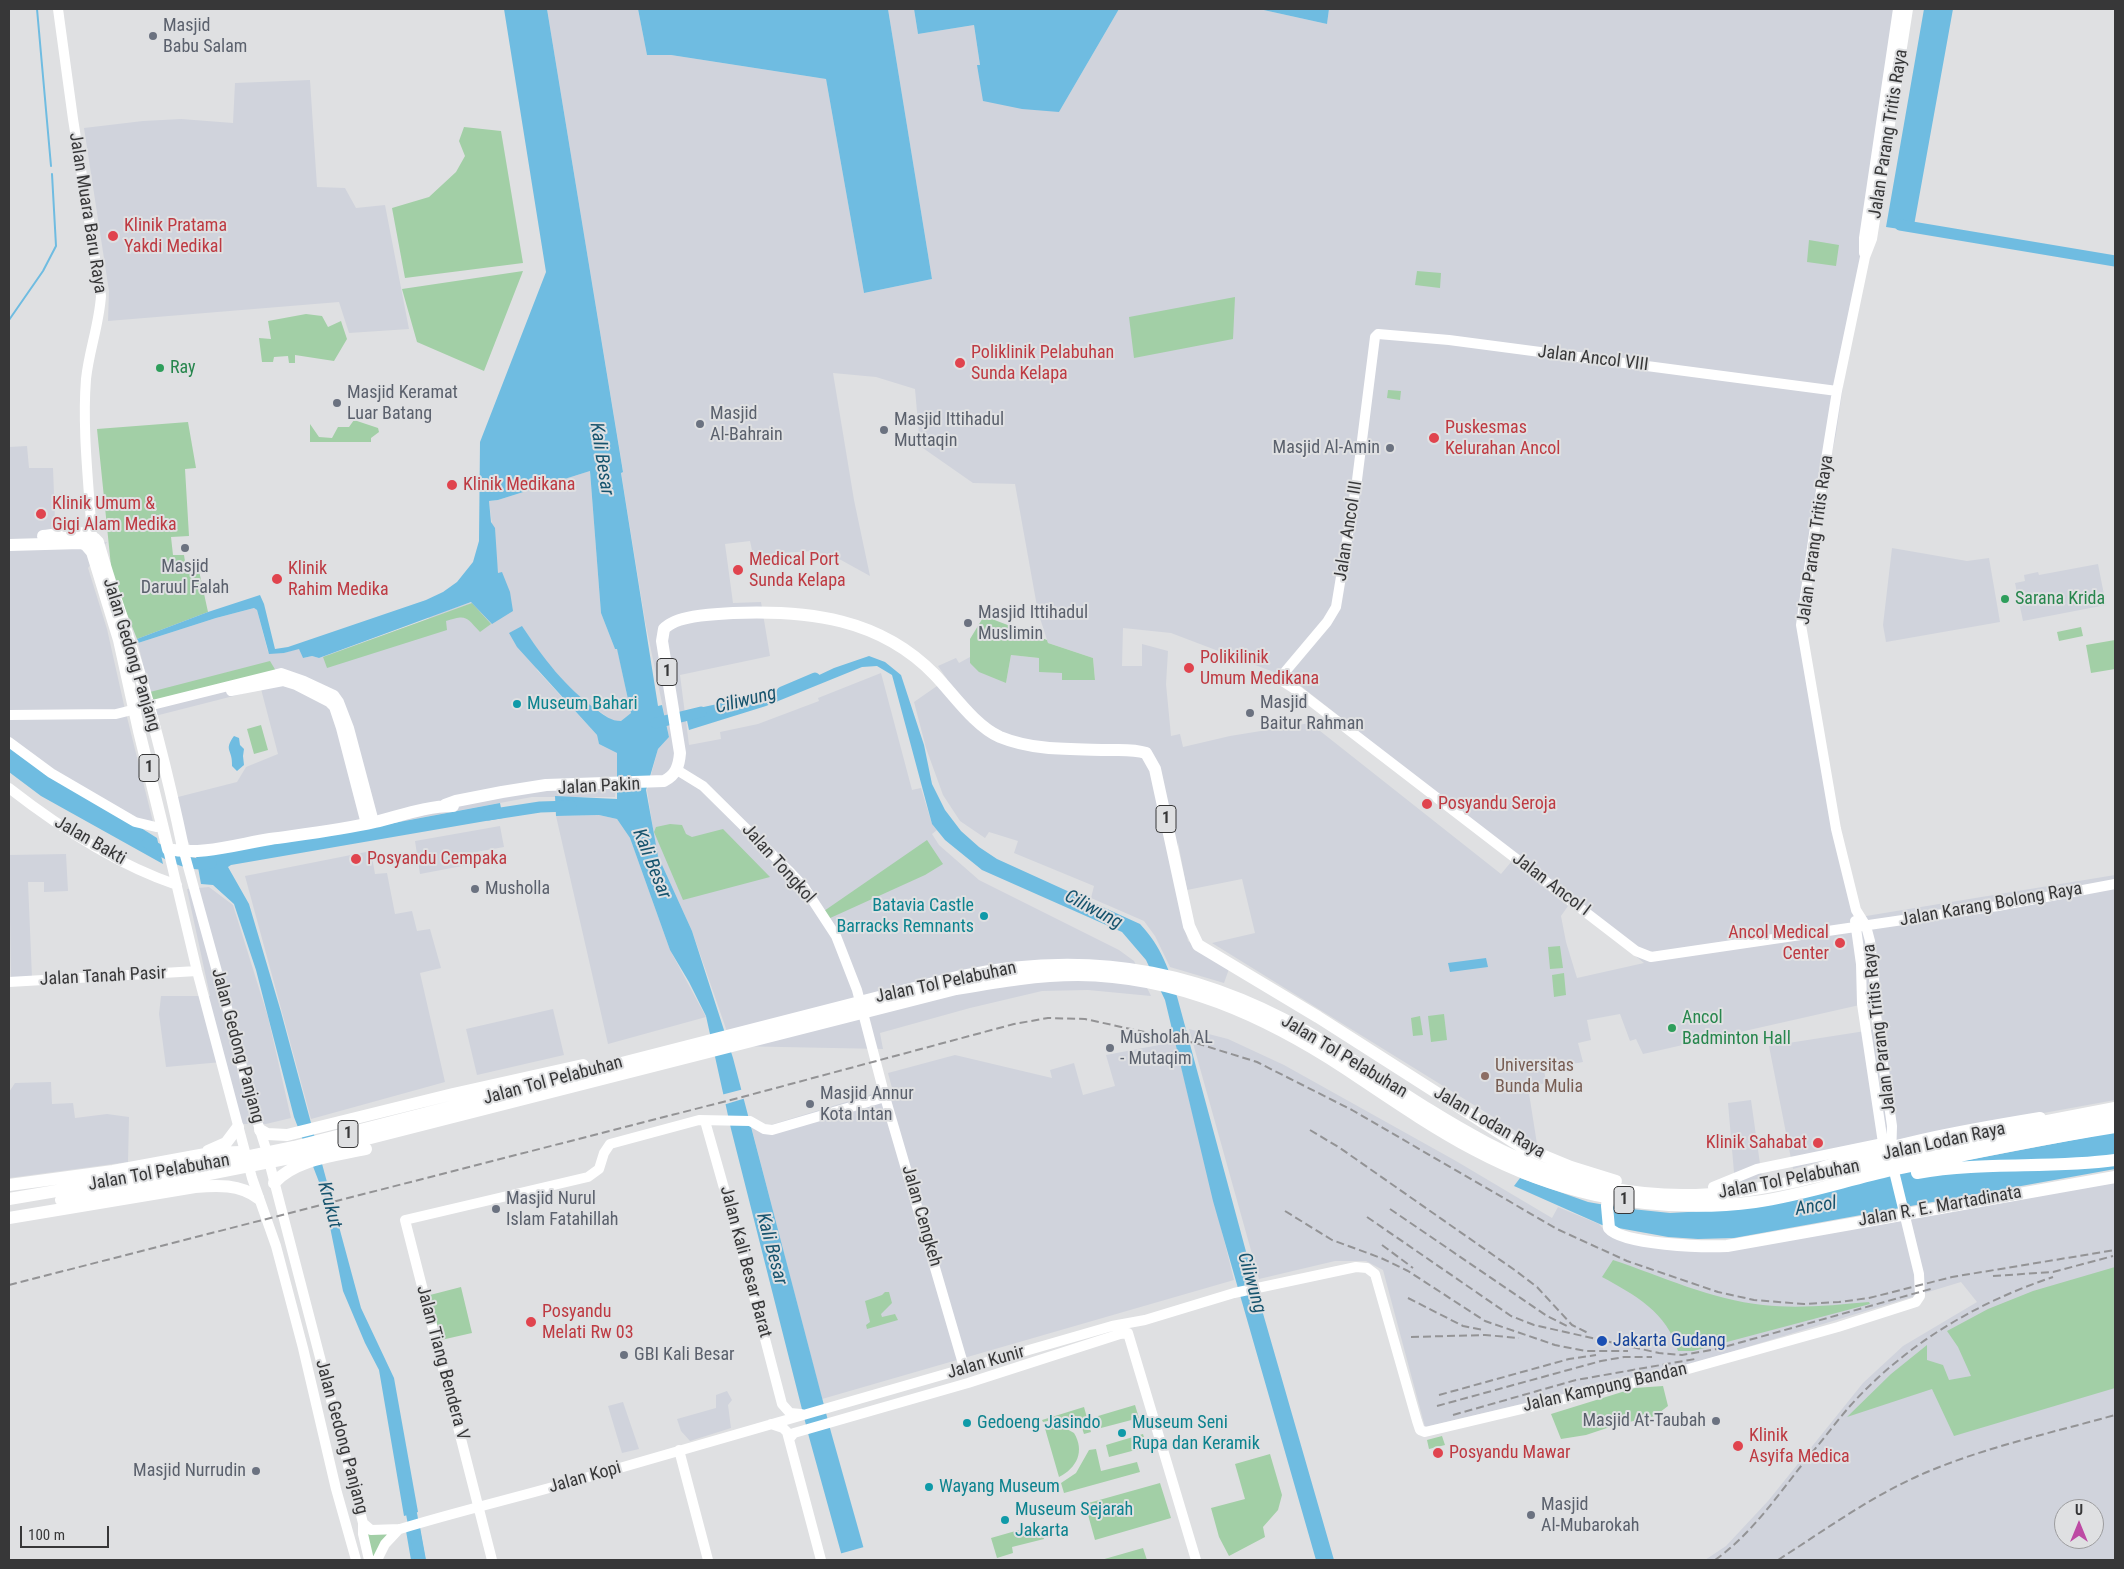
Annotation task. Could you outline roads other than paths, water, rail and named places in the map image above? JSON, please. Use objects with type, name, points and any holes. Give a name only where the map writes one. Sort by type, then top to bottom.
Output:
[{"type":"highway","points":[[9,538],[83,533],[89,541],[9,545]]},
{"type":"highway","name":"Jalan Gedong Panjang","points":[[169,851],[134,710],[118,636],[89,541],[98,542],[108,578],[129,638],[150,712],[185,856]]},
{"type":"highway","name":"Jalan Lodan Raya","points":[[677,770],[680,753],[662,634],[664,628],[672,622],[715,614],[772,612],[810,615],[867,629],[905,648],[922,662],[981,725],[1000,737],[1028,746],[1146,752],[1155,768],[1190,933],[1198,945],[1318,1017],[1520,1146],[1609,1182],[1661,1187],[1713,1187],[1755,1183],[1888,1149],[2114,1110]]},
{"type":"highway","name":"Jalan Pakin","points":[[169,851],[185,856],[370,823],[444,806],[456,806],[547,790],[655,782],[669,779],[677,770]]},
{"type":"highway","name":"Jalan Tol Pelabuhan","points":[[9,1199],[192,1168],[294,1147],[438,1112],[983,971],[1044,965],[1078,964],[1132,968],[1176,976],[1209,986],[1280,1018],[1325,1043],[1459,1129],[1506,1154],[1547,1171],[1611,1188],[1670,1195],[1728,1194],[1785,1184],[2114,1110]]},
{"type":"highway","name":"Jalan Tol Pelabuhan","points":[[9,1207],[148,1186],[300,1156],[956,989],[1030,977],[1075,975],[1148,982],[1192,992],[1259,1018],[1306,1044],[1423,1121],[1479,1154],[1514,1170],[1614,1199],[1661,1204],[1727,1204],[1780,1198],[1861,1177],[1975,1152],[2115,1127]]},
{"type":"highway","points":[[9,1185],[113,1171],[194,1156],[245,1152],[265,1146],[289,1135],[453,1094],[590,1064],[684,1047]]},
{"type":"highway","points":[[274,1183],[283,1173],[296,1166],[545,1104],[571,1088]]},
{"type":"highway","points":[[194,1156],[226,1143],[238,1127]]},
{"type":"highway","points":[[260,1130],[266,1134],[289,1135]]},
{"type":"highway","points":[[1780,1198],[1826,1192],[1949,1168],[2080,1164],[2115,1160]]},
{"type":"highway","points":[[9,1218],[181,1190],[269,1167],[296,1166]]},
{"type":"highway","name":"Jalan R. E. Martadinata","points":[[1609,1182],[1607,1206],[1609,1228],[1619,1236],[1704,1247],[1904,1211],[2115,1178]]},
{"type":"highway","points":[[195,1187],[229,1187],[247,1191],[258,1198]]},
{"type":"street","name":"Jalan Muara Baru Raya","points":[[58,9],[101,296],[98,322],[86,380],[89,541]]},
{"type":"street","name":"Jalan Parang Tritis Raya","points":[[1888,1149],[1892,1126],[1876,1008],[1870,942],[1866,926],[1856,910],[1836,830],[1801,625],[1809,563],[1837,391],[1864,257],[1864,238],[1898,9]]},
{"type":"street","name":"Jalan Parang Tritis Raya","points":[[1864,257],[1872,239],[1908,9]]},
{"type":"street","name":"Jalan Ancol VIII","points":[[1371,362],[1375,336],[1382,333],[1837,391]]},
{"type":"street","name":"Jalan Ancol III","points":[[1279,679],[1327,622],[1336,607],[1357,480],[1371,362]]},
{"type":"street","name":"Jalan Ancol I","points":[[1279,679],[1298,691],[1640,954],[1651,957],[1866,926]]},
{"type":"street","points":[[9,715],[116,714],[134,710],[150,712],[187,698],[282,681],[296,685],[329,702],[334,707],[345,728],[370,823]]},
{"type":"street","points":[[9,742],[50,773],[135,822],[163,826]]},
{"type":"street","name":"Jalan Tongkol","points":[[677,770],[703,786],[771,852],[804,887],[828,922],[846,960],[857,990],[877,1066]]},
{"type":"street","name":"Jalan Bakti","points":[[9,788],[64,827],[114,858],[177,884],[195,887]]},
{"type":"street","name":"Jalan Gedong Panjang","points":[[169,851],[198,976],[250,1171],[276,1246],[303,1348],[336,1489],[356,1560]]},
{"type":"street","name":"Jalan Gedong Panjang","points":[[185,856],[195,887],[248,1092],[265,1146],[363,1523],[363,1534],[369,1560]]},
{"type":"street","name":"Jalan Karang Bolong Raya","points":[[1866,926],[1998,906],[2115,884]]},
{"type":"street","name":"Jalan Parang Tritis Raya","points":[[1856,910],[1854,927],[1861,964],[1862,1004],[1888,1149]]},
{"type":"street","points":[[1858,942],[1870,942]]},
{"type":"street","name":"Jalan Tanah Pasir","points":[[9,982],[218,976]]},
{"type":"street","name":"Jalan Cengkeh","points":[[877,1066],[964,1367]]},
{"type":"street","points":[[705,1121],[750,1121],[764,1129],[772,1130],[886,1096]]},
{"type":"street","name":"Jalan Tiang Bendera V","points":[[492,1560],[480,1507],[405,1220],[588,1177],[599,1169],[604,1153],[610,1144],[699,1120],[705,1121]]},
{"type":"street","name":"Jalan Kali Besar Barat","points":[[705,1121],[782,1404]]},
{"type":"street","name":"Jalan Kampung Bandan","points":[[1261,1287],[1356,1267],[1372,1270],[1378,1280],[1420,1430],[1427,1432],[1674,1373],[1916,1302],[1920,1296],[1920,1285],[1888,1149]]},
{"type":"street","name":"Jalan Kunir","points":[[828,1408],[1115,1322],[1144,1318],[1261,1287]]},
{"type":"street","name":"Jalan Kunir","points":[[828,1408],[1112,1326],[1145,1320],[1201,1303]]},
{"type":"street","name":"Jalan Kunir","points":[[789,1439],[792,1434],[804,1430],[970,1382],[1128,1333],[1196,1560]]},
{"type":"street","points":[[303,1348],[317,1346]]},
{"type":"street","points":[[782,1404],[790,1413],[800,1415]]},
{"type":"street","points":[[770,1423],[779,1416],[782,1404]]},
{"type":"street","points":[[770,1423],[828,1408]]},
{"type":"street","points":[[770,1423],[783,1428],[789,1439],[821,1560]]},
{"type":"street","name":"Jalan Kopi","points":[[363,1523],[370,1530],[401,1528],[422,1523],[770,1423]]},
{"type":"street","points":[[679,1450],[708,1560]]},
{"type":"street","points":[[377,1560],[385,1544],[395,1531],[401,1528]]},
{"type":"water","name":"Kali Besar","points":[[504,9],[547,9],[623,472],[621,473],[658,706],[662,705],[669,737],[658,749],[646,790],[658,856],[692,931],[733,1058],[831,1432],[867,1560],[843,1560],[809,1437],[731,1129],[706,1016],[670,950],[630,838],[617,819],[599,815],[556,816],[555,796],[617,799],[617,753],[599,744],[597,735],[517,647],[509,633],[522,626],[538,650],[565,682],[585,701],[605,716],[621,721],[631,713],[617,649],[615,649],[601,613],[590,471],[498,500],[489,501],[491,522],[495,528],[498,573],[502,572],[510,592],[513,611],[492,624],[471,602],[319,658],[312,656],[303,658],[299,649],[269,654],[257,610],[254,608],[138,643],[137,639],[208,612],[260,595],[275,649],[288,647],[426,600],[443,592],[457,582],[473,562],[479,541],[480,442],[546,272]]},
{"type":"water","points":[[638,9],[888,9],[932,279],[864,293],[826,79],[671,55],[647,55]]},
{"type":"water","points":[[914,9],[1119,9],[1059,112],[1022,109],[983,101],[977,65],[980,65],[974,25],[918,34]]},
{"type":"water","points":[[1259,9],[1329,9],[1327,24]]},
{"type":"water","points":[[1924,9],[1953,9],[1913,231],[1886,227]]},
{"type":"water","points":[[869,656],[885,662],[901,675],[924,745],[932,784],[945,810],[961,831],[979,847],[997,859],[1140,924],[1159,950],[1172,979],[1258,1296],[1334,1560],[1316,1560],[1213,1201],[1165,1000],[1146,960],[1122,932],[982,870],[945,840],[932,824],[892,675],[877,666],[862,667],[766,706],[689,730],[685,711],[782,690],[798,685],[834,668]]},
{"type":"water","points":[[234,736],[239,738],[240,745],[244,749],[244,765],[237,771],[232,766],[229,748]]},
{"type":"water","points":[[9,745],[157,838],[163,864],[41,796],[9,772]]},
{"type":"water","points":[[500,803],[503,818],[228,867],[249,904],[281,1012],[361,1308],[394,1378],[418,1512],[404,1516],[379,1370],[365,1343],[343,1291],[330,1227],[332,1222],[324,1195],[294,1117],[256,970],[234,904],[213,885],[201,884],[196,856],[330,835]]},
{"type":"water","points":[[1486,958],[1488,967],[1450,972],[1448,963]]},
{"type":"water","name":"Ancol","points":[[2115,1132],[2115,1169],[1734,1238],[1698,1239],[1668,1237],[1602,1225],[1514,1186],[1520,1178],[1588,1202],[1670,1213],[1741,1209],[1900,1173]]},
{"type":"water","points":[[420,1527],[426,1560],[411,1560],[406,1531]]},
{"type":"waterway","points":[[37,9],[51,166]]},
{"type":"waterway","points":[[9,320],[43,271],[56,246],[52,174]]},
{"type":"waterway","points":[[1900,225],[2115,261]]},
{"type":"waterway","name":"Ciliwung","points":[[782,692],[815,678]]},
{"type":"waterway","name":"Ciliwung","points":[[656,723],[701,712]]},
{"type":"waterway","points":[[488,815],[540,807],[571,806]]},
{"type":"waterway","points":[[147,843],[186,862],[194,864],[211,863]]},
{"type":"waterway","name":"Krukut","points":[[409,1500],[420,1560]]},
{"type":"railway","points":[[9,1285],[746,1096],[1014,1024],[1048,1018],[1085,1019],[1199,1044],[1257,1062],[1352,1110],[1557,1229],[1627,1261],[1718,1292],[1754,1300],[1804,1304],[1869,1298],[1952,1277],[2115,1250]]},
{"type":"railway","points":[[1310,1130],[1340,1148],[1516,1271],[1537,1287],[1572,1325],[1588,1333]]},
{"type":"railway","points":[[1390,1209],[1547,1316],[1569,1327]]},
{"type":"railway","points":[[1285,1211],[1332,1240],[1381,1258],[1408,1271],[1485,1321],[1555,1345],[1586,1351],[1628,1351]]},
{"type":"railway","points":[[1367,1217],[1511,1316],[1534,1325],[1659,1353],[1682,1355],[1717,1349],[1934,1288]]},
{"type":"railway","points":[[1382,1245],[1413,1268]]},
{"type":"railway","points":[[1993,1276],[2053,1272],[2113,1256]]},
{"type":"railway","points":[[1715,1560],[1754,1525],[1850,1406],[1894,1364],[1918,1345],[1969,1313],[2053,1277]]},
{"type":"railway","points":[[1408,1298],[1463,1326],[1484,1330]]},
{"type":"railway","points":[[1411,1337],[1485,1335],[1519,1338]]},
{"type":"railway","points":[[1439,1395],[1569,1359],[1596,1355]]},
{"type":"railway","points":[[1437,1406],[1601,1361],[1624,1357],[1652,1357]]},
{"type":"railway","points":[[1453,1415],[1576,1380],[1695,1359]]},
{"type":"railway","points":[[1778,1560],[1872,1500],[1932,1470],[2000,1447],[2115,1415]]},
{"type":"place","name":"Masjid Babu Salam","points":[[153,36]]},
{"type":"place","name":"Klinik Pratama Yakdi Medikal","points":[[113,236]]},
{"type":"place","name":"Poliklinik Pelabuhan Sunda Kelapa","points":[[960,363]]},
{"type":"place","name":"Ray","points":[[160,368]]},
{"type":"place","name":"Masjid Keramat Luar Batang","points":[[337,403]]},
{"type":"place","name":"Masjid Al-Bahrain","points":[[700,424]]},
{"type":"place","name":"Masjid Ittihadul Muttaqin","points":[[884,430]]},
{"type":"place","name":"Puskesmas Kelurahan Ancol","points":[[1434,438]]},
{"type":"place","name":"Masjid Al-Amin","points":[[1390,448]]},
{"type":"place","name":"Klinik Medikana","points":[[452,485]]},
{"type":"place","name":"Klinik Umum & Gigi Alam Medika","points":[[41,514]]},
{"type":"place","name":"Masjid Daruul Falah","points":[[185,548]]},
{"type":"place","name":"Medical Port Sunda Kelapa","points":[[738,570]]},
{"type":"place","name":"Klinik Rahim Medika","points":[[277,579]]},
{"type":"place","name":"Sarana Krida","points":[[2005,599]]},
{"type":"place","name":"Masjid Ittihadul Muslimin","points":[[968,623]]},
{"type":"place","name":"Polikilinik Umum Medikana","points":[[1189,668]]},
{"type":"place","name":"Museum Bahari","points":[[517,704]]},
{"type":"place","name":"Masjid Baitur Rahman","points":[[1250,713]]},
{"type":"place","name":"Posyandu Seroja","points":[[1427,804]]},
{"type":"place","name":"Posyandu Cempaka","points":[[356,859]]},
{"type":"place","name":"Musholla","points":[[475,889]]},
{"type":"place","name":"Batavia Castle Barracks Remnants","points":[[984,916]]},
{"type":"place","name":"Ancol Medical Center","points":[[1840,943]]},
{"type":"place","name":"Ancol Badminton Hall","points":[[1672,1028]]},
{"type":"place","name":"Musholah AL - Mutaqim","points":[[1110,1048]]},
{"type":"place","name":"Universitas Bunda Mulia","points":[[1485,1076]]},
{"type":"place","name":"Masjid Annur Kota Intan","points":[[810,1104]]},
{"type":"place","name":"Klinik Sahabat","points":[[1818,1143]]},
{"type":"place","name":"Masjid Nurul Islam Fatahillah","points":[[496,1209]]},
{"type":"place","name":"Posyandu Melati Rw 03","points":[[531,1322]]},
{"type":"place","name":"Jakarta Gudang","points":[[1602,1341]]},
{"type":"place","name":"GBI Kali Besar","points":[[624,1355]]},
{"type":"place","name":"Masjid At-Taubah","points":[[1716,1421]]},
{"type":"place","name":"Gedoeng Jasindo","points":[[967,1423]]},
{"type":"place","name":"Museum Seni Rupa dan Keramik","points":[[1122,1433]]},
{"type":"place","name":"Klinik Asyifa Medica","points":[[1738,1446]]},
{"type":"place","name":"Posyandu Mawar","points":[[1438,1453]]},
{"type":"place","name":"Masjid Nurrudin","points":[[256,1471]]},
{"type":"place","name":"Wayang Museum","points":[[929,1487]]},
{"type":"place","name":"Masjid Al-Mubarokah","points":[[1531,1515]]},
{"type":"place","name":"Museum Sejarah Jakarta","points":[[1005,1520]]}]
